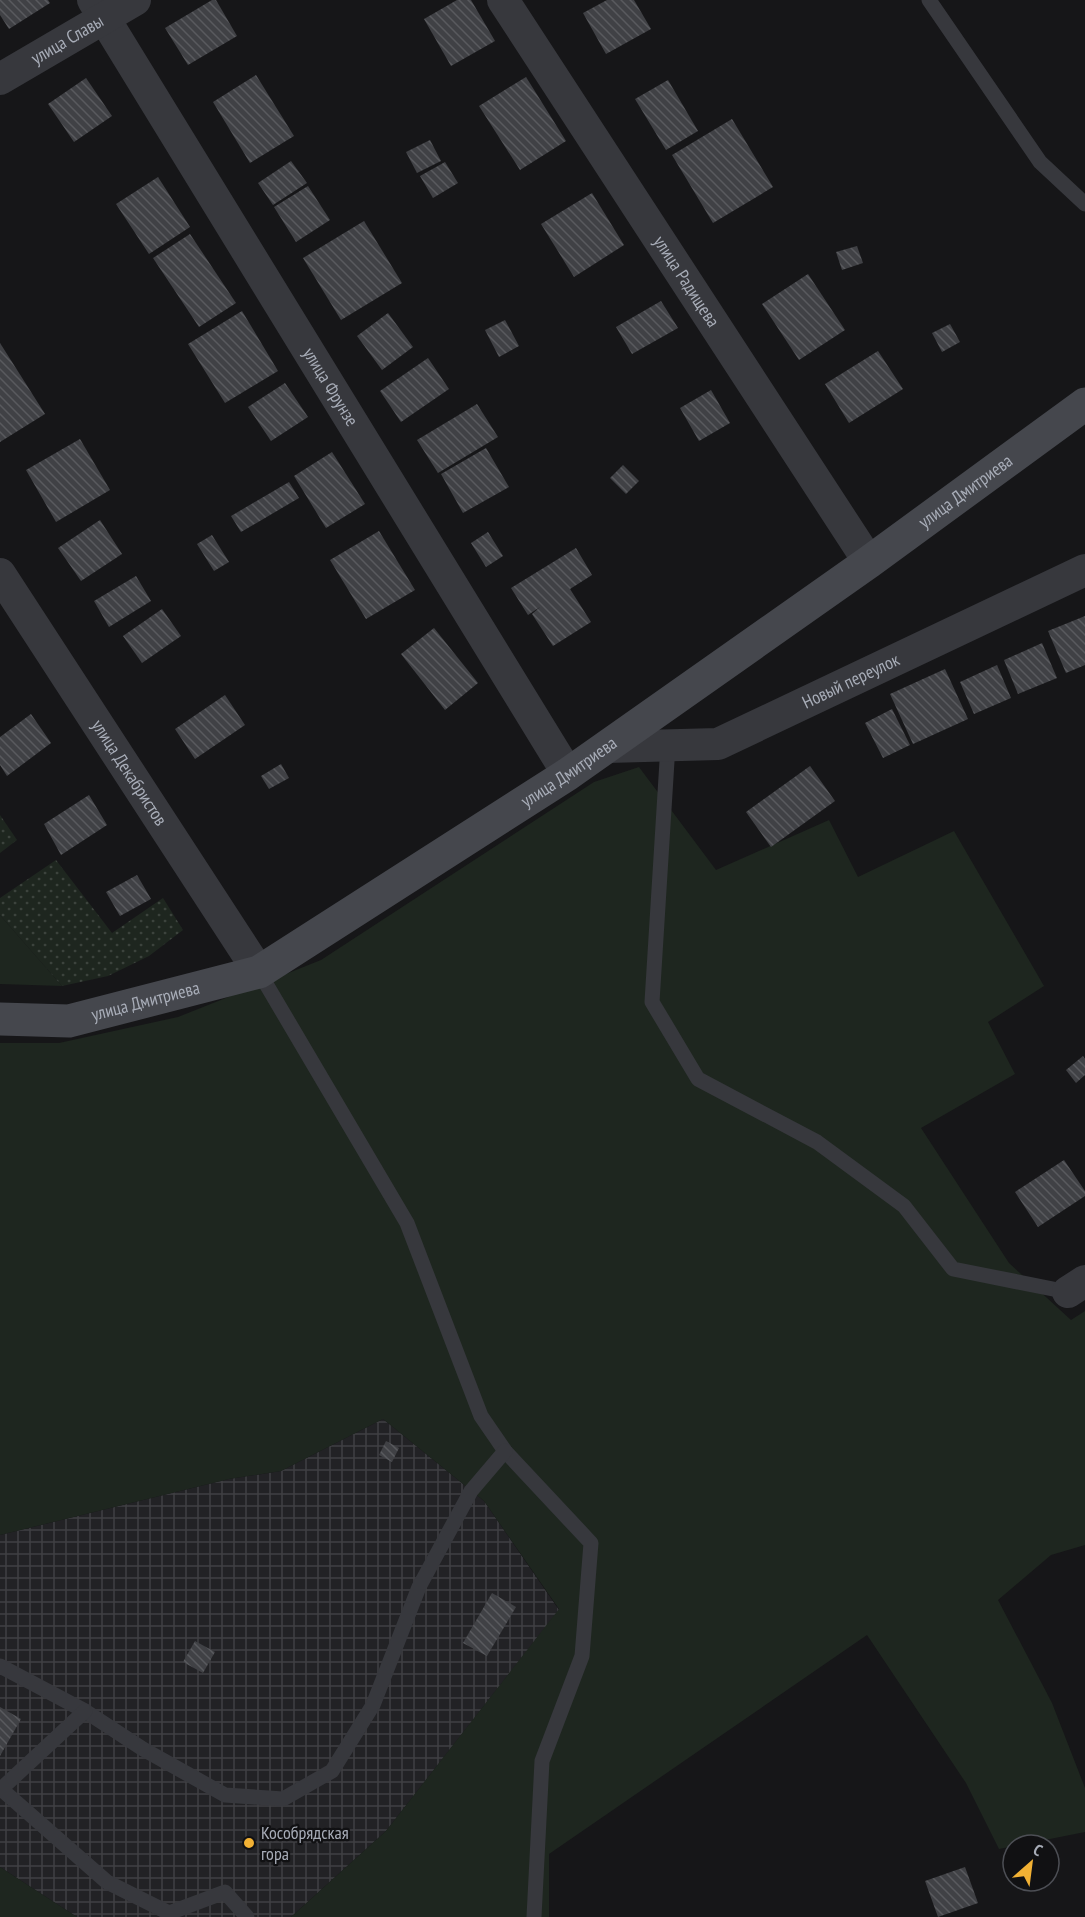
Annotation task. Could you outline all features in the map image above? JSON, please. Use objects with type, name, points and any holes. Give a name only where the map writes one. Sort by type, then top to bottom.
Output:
[{"type":"street","name":"улица Славы","points":[[0,79],[99,9],[135,0]]},
{"type":"street","name":"улица Радищева","points":[[503,0],[869,562]]},
{"type":"street","name":"улица Фрунзе","points":[[99,9],[568,774]]},
{"type":"street","name":"улица Дмитриева","points":[[0,1019],[69,1021],[259,972],[568,774],[869,562],[1085,404]]},
{"type":"street","name":"Новый переулок","points":[[607,747],[718,744],[1085,570]]},
{"type":"street","name":"улица Декабристов","points":[[0,574],[259,972]]},
{"type":"lane","points":[[929,0],[1040,162],[1085,204]]},
{"type":"lane","points":[[668,745],[652,1002],[698,1079],[817,1142],[904,1206],[953,1269],[1076,1286]]},
{"type":"lane","points":[[259,972],[407,1223],[481,1416],[505,1451],[591,1543],[582,1656],[542,1761],[534,1917]]},
{"type":"lane","points":[[0,1666],[86,1711],[142,1749],[225,1795],[283,1799],[332,1771],[373,1705],[419,1587],[471,1491],[505,1451]]},
{"type":"lane","points":[[86,1711],[0,1789],[107,1882],[170,1913],[225,1892],[247,1917]]},
{"type":"shaded area","points":[[639,767],[716,870],[829,820],[858,877],[954,831],[1044,986],[988,1022],[1015,1074],[921,1128],[1009,1263],[1071,1320],[1085,1311],[1085,1545],[1051,1555],[998,1600],[1052,1703],[1085,1788],[1085,1832],[1061,1837],[1061,1833],[1001,1833],[1001,1849],[999,1849],[966,1783],[867,1635],[549,1854],[549,1917],[291,1917],[386,1831],[559,1609],[484,1501],[383,1419],[281,1471],[229,1479],[0,1535],[0,1043],[59,1043],[178,1017],[321,960],[594,782]]},
{"type":"shaded area","points":[[0,815],[17,840],[0,853]]},
{"type":"shaded area","points":[[56,860],[112,933],[163,898],[183,930],[149,956],[108,976],[62,986],[0,915],[0,898]]},
{"type":"shaded area","points":[[0,915],[62,986],[0,984]]},
{"type":"shaded area","points":[[383,1419],[484,1501],[559,1610],[386,1831],[291,1917],[77,1917],[0,1867],[0,1535],[229,1479],[281,1471]]},
{"type":"shaded area","points":[[0,1867],[77,1917],[0,1917]]},
{"type":"building","points":[[0,0],[48,0],[50,3],[9,29],[0,15]]},
{"type":"building","points":[[212,0],[216,0],[237,36],[188,65],[165,28]]},
{"type":"building","points":[[457,0],[471,0],[495,41],[451,66],[424,19]]},
{"type":"building","points":[[607,0],[634,0],[651,29],[606,54],[583,13]]},
{"type":"building","points":[[256,75],[294,136],[250,163],[213,102]]},
{"type":"building","points":[[526,77],[566,141],[520,170],[479,106]]},
{"type":"building","points":[[86,78],[112,116],[74,142],[48,104]]},
{"type":"building","points":[[668,80],[698,131],[666,150],[635,99]]},
{"type":"building","points":[[732,119],[773,187],[713,223],[672,155]]},
{"type":"building","points":[[430,140],[441,161],[417,173],[406,152]]},
{"type":"building","points":[[291,161],[307,183],[273,205],[258,183]]},
{"type":"building","points":[[445,162],[458,183],[433,198],[420,176]]},
{"type":"building","points":[[158,177],[190,227],[149,254],[116,204]]},
{"type":"building","points":[[308,186],[330,220],[296,242],[274,207]]},
{"type":"building","points":[[592,193],[624,245],[574,277],[541,224]]},
{"type":"building","points":[[364,221],[402,283],[341,320],[303,258]]},
{"type":"building","points":[[190,234],[236,303],[199,327],[153,258]]},
{"type":"building","points":[[857,246],[863,263],[842,270],[836,252]]},
{"type":"building","points":[[808,274],[845,330],[799,360],[762,304]]},
{"type":"building","points":[[661,301],[678,328],[632,354],[616,327]]},
{"type":"building","points":[[242,311],[278,371],[225,403],[188,344]]},
{"type":"building","points":[[388,313],[413,347],[382,370],[357,336]]},
{"type":"building","points":[[505,320],[519,346],[499,357],[485,330]]},
{"type":"building","points":[[950,324],[960,342],[942,352],[932,333]]},
{"type":"building","points":[[0,343],[45,414],[0,442]]},
{"type":"building","points":[[878,351],[903,389],[849,423],[825,384]]},
{"type":"building","points":[[428,358],[449,389],[401,422],[380,391]]},
{"type":"building","points":[[285,383],[308,417],[271,441],[248,407]]},
{"type":"building","points":[[711,390],[730,423],[699,441],[680,408]]},
{"type":"building","points":[[477,404],[498,437],[438,473],[417,440]]},
{"type":"building","points":[[80,439],[110,490],[56,522],[26,470]]},
{"type":"building","points":[[486,448],[509,487],[463,513],[441,474]]},
{"type":"building","points":[[332,452],[365,504],[326,528],[294,476]]},
{"type":"building","points":[[623,465],[639,481],[626,494],[610,478]]},
{"type":"building","points":[[289,482],[299,498],[241,532],[231,516]]},
{"type":"building","points":[[100,520],[122,554],[81,581],[58,548]]},
{"type":"building","points":[[379,531],[415,590],[366,619],[330,560]]},
{"type":"building","points":[[488,532],[503,556],[486,567],[471,543]]},
{"type":"building","points":[[212,535],[229,562],[214,571],[197,544]]},
{"type":"building","points":[[576,548],[592,575],[570,589],[591,622],[553,646],[532,614],[540,607],[528,615],[511,588]]},
{"type":"building","points":[[136,576],[151,601],[109,627],[94,601]]},
{"type":"building","points":[[162,609],[181,636],[142,663],[123,636]]},
{"type":"building","points":[[1085,616],[1085,665],[1066,673],[1048,631]]},
{"type":"building","points":[[434,628],[478,683],[445,710],[401,654]]},
{"type":"building","points":[[1042,643],[1057,678],[1018,694],[1004,660]]},
{"type":"building","points":[[997,665],[1011,698],[974,714],[960,682]]},
{"type":"building","points":[[945,669],[968,719],[913,744],[890,694]]},
{"type":"building","points":[[225,695],[245,725],[195,759],[175,729]]},
{"type":"building","points":[[892,709],[910,745],[883,758],[865,723]]},
{"type":"building","points":[[31,714],[51,743],[7,776],[0,765],[0,737]]},
{"type":"building","points":[[281,764],[289,778],[269,789],[261,776]]},
{"type":"building","points":[[810,766],[835,801],[771,847],[746,812]]},
{"type":"building","points":[[89,795],[107,825],[61,855],[44,824]]},
{"type":"building","points":[[137,875],[151,899],[120,916],[106,892]]},
{"type":"building","points":[[1083,1056],[1085,1075],[1076,1083],[1066,1070]]},
{"type":"building","points":[[1064,1160],[1085,1191],[1085,1196],[1038,1227],[1015,1192]]},
{"type":"building","points":[[386,1441],[399,1448],[392,1462],[379,1455]]},
{"type":"building","points":[[492,1593],[516,1607],[487,1656],[463,1643]]},
{"type":"building","points":[[195,1641],[215,1652],[203,1673],[183,1662]]},
{"type":"building","points":[[0,1707],[21,1719],[0,1756]]},
{"type":"building","points":[[965,1867],[978,1903],[938,1917],[925,1881]]},
{"type":"place","name":"Кособрядская гора","points":[[249,1843]]}]
